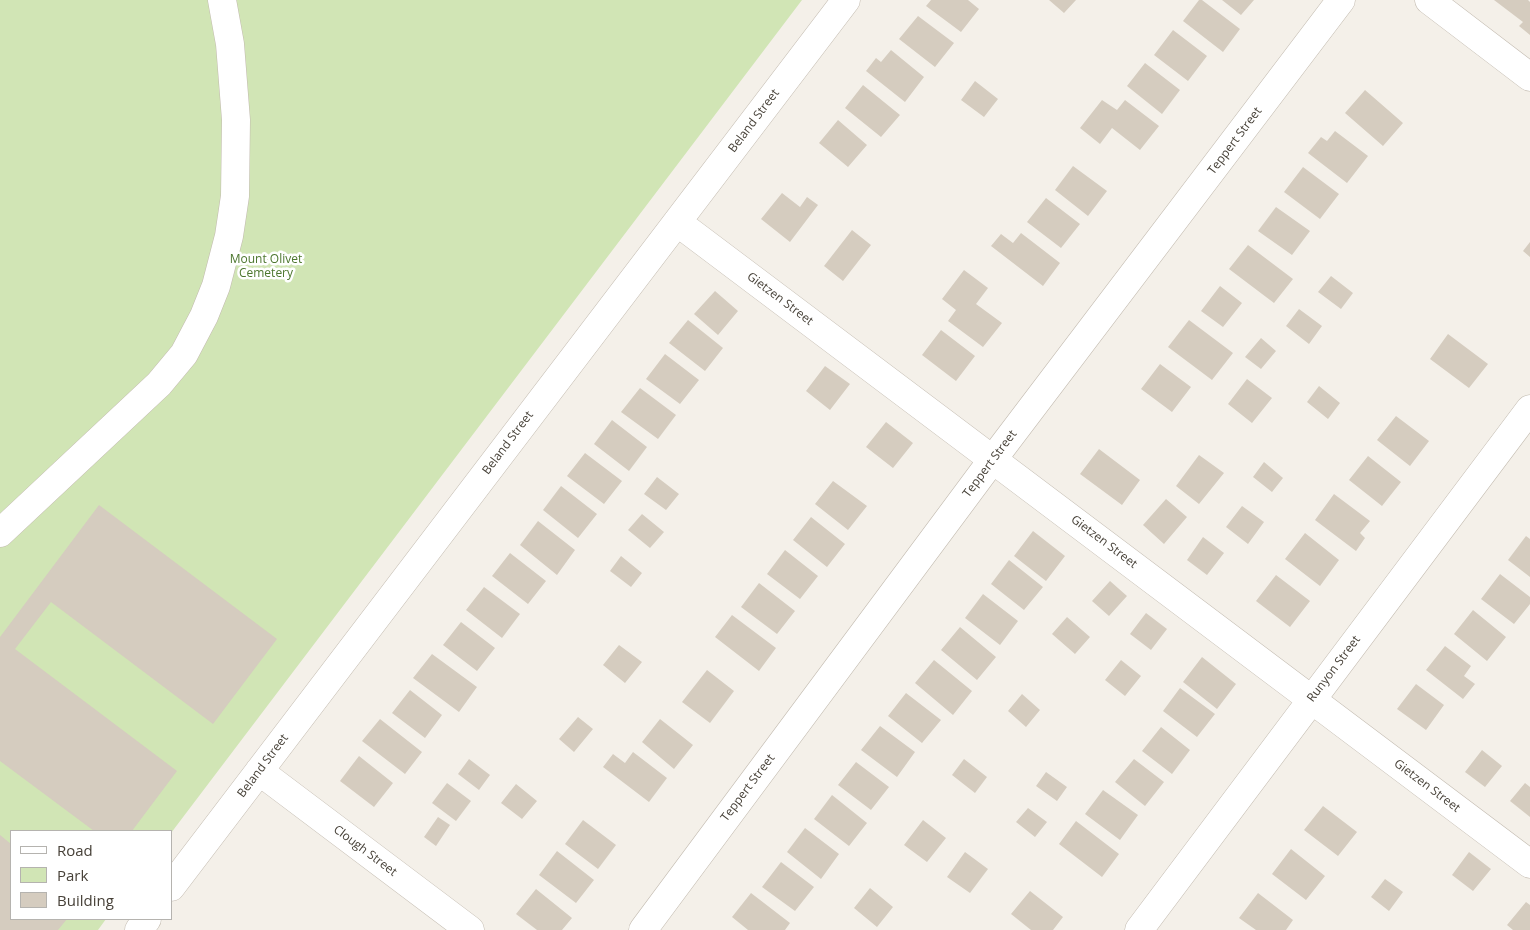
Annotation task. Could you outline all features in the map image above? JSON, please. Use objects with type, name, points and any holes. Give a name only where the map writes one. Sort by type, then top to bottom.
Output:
[{"type":"street","points":[[0,532],[159,384],[184,354],[204,316],[216,286],[229,236],[235,196],[236,120],[230,44],[222,0]]},
{"type":"street","name":"Beland Street","points":[[172,886],[846,0]]},
{"type":"street","name":"Teppert Street","points":[[643,930],[993,459],[1341,0]]},
{"type":"street","points":[[1429,0],[1530,77]]},
{"type":"street","name":"Gietzen Street","points":[[677,222],[1312,698],[1530,864]]},
{"type":"street","name":"Runyon Street","points":[[1139,930],[1530,409]]},
{"type":"street","name":"Clough Street","points":[[259,771],[470,930]]},
{"type":"green space","name":"Mount Olivet Cemetery","points":[[0,0],[802,0],[172,832],[172,830],[10,830],[10,920],[105,920],[98,930],[0,930]]},
{"type":"building","points":[[931,0],[968,0],[979,9],[961,32],[926,6]]},
{"type":"building","points":[[1049,0],[1076,0],[1064,13]]},
{"type":"building","points":[[1199,0],[1202,0],[1240,29],[1223,52],[1183,21]]},
{"type":"building","points":[[1222,0],[1254,0],[1241,15]]},
{"type":"building","points":[[1494,0],[1528,0],[1530,2],[1530,35],[1519,26],[1523,22]]},
{"type":"building","points":[[918,16],[954,43],[935,67],[899,39]]},
{"type":"building","points":[[1173,30],[1207,56],[1188,81],[1154,55]]},
{"type":"building","points":[[891,50],[924,77],[905,102],[866,71],[876,58],[881,62]]},
{"type":"building","points":[[1145,63],[1180,90],[1162,114],[1127,86]]},
{"type":"building","points":[[975,81],[998,99],[984,117],[961,100]]},
{"type":"building","points":[[863,85],[900,115],[881,137],[845,108]]},
{"type":"building","points":[[1365,90],[1403,123],[1383,146],[1345,113]]},
{"type":"building","points":[[1102,100],[1117,110],[1125,100],[1159,126],[1140,150],[1112,128],[1100,144],[1080,128]]},
{"type":"building","points":[[838,120],[867,145],[848,167],[819,143]]},
{"type":"building","points":[[1335,131],[1368,156],[1347,183],[1308,153],[1321,137],[1327,141]]},
{"type":"building","points":[[1073,166],[1107,191],[1088,216],[1055,190]]},
{"type":"building","points":[[1303,167],[1339,194],[1320,219],[1284,192]]},
{"type":"building","points":[[782,193],[800,207],[807,197],[818,205],[790,242],[761,219]]},
{"type":"building","points":[[1046,198],[1080,224],[1061,248],[1027,222]]},
{"type":"building","points":[[1276,207],[1310,231],[1292,255],[1258,231]]},
{"type":"building","points":[[852,230],[871,245],[843,281],[824,266]]},
{"type":"building","points":[[1021,233],[1060,263],[1043,286],[991,246],[1001,234],[1013,243]]},
{"type":"building","points":[[1530,242],[1530,257],[1523,251]]},
{"type":"building","points":[[1248,245],[1293,279],[1274,303],[1229,269]]},
{"type":"building","points":[[964,270],[988,288],[976,304],[1002,323],[983,347],[948,321],[956,310],[942,299]]},
{"type":"building","points":[[1331,276],[1353,293],[1341,309],[1318,292]]},
{"type":"building","points":[[1220,286],[1242,303],[1223,327],[1201,311]]},
{"type":"building","points":[[715,291],[738,311],[718,335],[694,314]]},
{"type":"building","points":[[1299,309],[1322,326],[1309,344],[1286,326]]},
{"type":"building","points":[[688,320],[723,348],[705,371],[669,343]]},
{"type":"building","points":[[1189,320],[1233,353],[1212,380],[1168,347]]},
{"type":"building","points":[[941,330],[975,356],[956,381],[922,355]]},
{"type":"building","points":[[1448,334],[1488,364],[1469,388],[1430,359]]},
{"type":"building","points":[[1261,338],[1276,351],[1261,369],[1245,357]]},
{"type":"building","points":[[665,354],[699,380],[680,404],[646,379]]},
{"type":"building","points":[[1160,364],[1191,387],[1172,412],[1141,389]]},
{"type":"building","points":[[825,366],[850,384],[830,410],[806,391]]},
{"type":"building","points":[[1247,379],[1272,398],[1252,423],[1228,404]]},
{"type":"building","points":[[1319,386],[1340,403],[1328,419],[1307,402]]},
{"type":"building","points":[[640,388],[676,415],[658,439],[621,412]]},
{"type":"building","points":[[1396,416],[1429,441],[1410,466],[1377,440]]},
{"type":"building","points":[[612,420],[647,447],[629,471],[594,444]]},
{"type":"building","points":[[886,422],[913,443],[893,468],[866,447]]},
{"type":"building","points":[[1099,449],[1140,480],[1122,505],[1080,474]]},
{"type":"building","points":[[585,453],[622,481],[604,504],[567,476]]},
{"type":"building","points":[[1199,455],[1224,473],[1199,504],[1176,486]]},
{"type":"building","points":[[1368,456],[1401,482],[1382,506],[1349,480]]},
{"type":"building","points":[[1264,462],[1283,478],[1272,492],[1253,477]]},
{"type":"building","points":[[657,477],[679,494],[666,510],[644,494]]},
{"type":"building","points":[[833,481],[867,506],[848,530],[815,504]]},
{"type":"building","points":[[561,486],[597,514],[578,538],[543,510]]},
{"type":"building","points":[[1334,494],[1370,521],[1360,533],[1365,538],[1356,551],[1315,520]]},
{"type":"building","points":[[1166,499],[1187,517],[1164,544],[1143,525]]},
{"type":"building","points":[[99,505],[277,639],[213,724],[51,602],[15,649],[177,771],[133,830],[93,830],[0,761],[0,637]]},
{"type":"building","points":[[1242,506],[1264,522],[1248,544],[1226,527]]},
{"type":"building","points":[[642,514],[664,532],[650,548],[628,530]]},
{"type":"building","points":[[811,517],[845,544],[827,567],[793,540]]},
{"type":"building","points":[[538,521],[575,550],[557,575],[520,545]]},
{"type":"building","points":[[1033,531],[1065,556],[1046,581],[1014,556]]},
{"type":"building","points":[[1305,533],[1339,560],[1320,586],[1285,559]]},
{"type":"building","points":[[1526,536],[1530,539],[1530,577],[1508,560]]},
{"type":"building","points":[[1203,537],[1224,553],[1207,575],[1187,560]]},
{"type":"building","points":[[785,550],[818,576],[800,599],[767,574]]},
{"type":"building","points":[[510,553],[546,581],[528,604],[492,576]]},
{"type":"building","points":[[621,556],[642,573],[631,587],[610,571]]},
{"type":"building","points":[[1009,560],[1043,587],[1024,610],[991,584]]},
{"type":"building","points":[[1500,574],[1530,597],[1530,604],[1514,624],[1481,599]]},
{"type":"building","points":[[1276,575],[1310,601],[1290,627],[1256,601]]},
{"type":"building","points":[[1110,581],[1127,596],[1109,616],[1092,601]]},
{"type":"building","points":[[759,583],[795,611],[777,634],[741,607]]},
{"type":"building","points":[[484,587],[520,614],[502,638],[466,610]]},
{"type":"building","points":[[983,594],[1018,621],[1000,645],[965,618]]},
{"type":"building","points":[[1473,610],[1506,637],[1487,661],[1454,634]]},
{"type":"building","points":[[1146,613],[1167,629],[1151,650],[1130,634]]},
{"type":"building","points":[[732,615],[776,648],[759,671],[715,637]]},
{"type":"building","points":[[1067,617],[1090,637],[1075,654],[1052,634]]},
{"type":"building","points":[[461,622],[495,648],[477,671],[443,645]]},
{"type":"building","points":[[960,627],[996,657],[977,680],[941,650]]},
{"type":"building","points":[[619,645],[642,662],[625,683],[603,665]]},
{"type":"building","points":[[1445,646],[1471,666],[1464,676],[1475,684],[1463,699],[1426,670]]},
{"type":"building","points":[[432,654],[477,687],[459,712],[413,678]]},
{"type":"building","points":[[1202,657],[1236,684],[1217,709],[1183,682]]},
{"type":"building","points":[[934,660],[972,691],[953,715],[915,683]]},
{"type":"building","points":[[1121,660],[1141,676],[1125,696],[1105,680]]},
{"type":"building","points":[[707,670],[734,691],[710,723],[682,702]]},
{"type":"building","points":[[1416,684],[1444,705],[1426,730],[1397,709]]},
{"type":"building","points":[[1180,688],[1215,714],[1197,737],[1163,711]]},
{"type":"building","points":[[410,690],[442,715],[425,738],[392,713]]},
{"type":"building","points":[[906,693],[941,720],[922,743],[888,716]]},
{"type":"building","points":[[1022,694],[1040,710],[1026,727],[1008,711]]},
{"type":"building","points":[[578,717],[593,729],[574,752],[559,739]]},
{"type":"building","points":[[380,719],[422,752],[405,774],[362,741]]},
{"type":"building","points":[[660,719],[693,745],[674,769],[642,742]]},
{"type":"building","points":[[880,726],[915,752],[897,777],[861,750]]},
{"type":"building","points":[[1161,727],[1190,750],[1172,774],[1142,751]]},
{"type":"building","points":[[1482,750],[1502,766],[1485,787],[1465,772]]},
{"type":"building","points":[[633,752],[667,778],[649,802],[603,767],[613,754],[625,763]]},
{"type":"building","points":[[359,756],[393,783],[374,807],[340,781]]},
{"type":"building","points":[[469,759],[490,775],[479,790],[458,774]]},
{"type":"building","points":[[964,759],[987,777],[975,793],[952,775]]},
{"type":"building","points":[[1134,759],[1164,782],[1145,806],[1115,782]]},
{"type":"building","points":[[856,762],[889,787],[871,810],[838,785]]},
{"type":"building","points":[[1046,772],[1067,787],[1057,801],[1036,786]]},
{"type":"building","points":[[447,783],[471,801],[456,821],[432,803]]},
{"type":"building","points":[[1525,783],[1530,787],[1530,817],[1510,801]]},
{"type":"building","points":[[516,784],[537,801],[522,819],[501,803]]},
{"type":"building","points":[[1103,790],[1138,815],[1120,840],[1085,814]]},
{"type":"building","points":[[832,795],[867,823],[849,846],[814,819]]},
{"type":"building","points":[[1323,806],[1357,832],[1338,856],[1304,830]]},
{"type":"building","points":[[1028,808],[1047,822],[1035,837],[1016,822]]},
{"type":"building","points":[[438,817],[450,825],[436,846],[424,837]]},
{"type":"building","points":[[583,820],[616,845],[598,869],[565,844]]},
{"type":"building","points":[[923,820],[946,838],[927,862],[904,845]]},
{"type":"building","points":[[1076,821],[1119,854],[1102,877],[1059,844]]},
{"type":"building","points":[[805,828],[839,854],[821,879],[787,852]]},
{"type":"building","points":[[0,835],[10,843],[10,920],[66,920],[58,930],[0,930]]},
{"type":"building","points":[[1291,849],[1325,876],[1306,900],[1272,874]]},
{"type":"building","points":[[557,851],[594,880],[576,903],[539,875]]},
{"type":"building","points":[[965,852],[988,869],[970,893],[947,877]]},
{"type":"building","points":[[1469,852],[1491,869],[1473,891],[1452,875]]},
{"type":"building","points":[[781,862],[814,887],[795,911],[762,887]]},
{"type":"building","points":[[1385,879],[1403,892],[1389,911],[1371,897]]},
{"type":"building","points":[[870,888],[893,907],[877,927],[854,908]]},
{"type":"building","points":[[536,889],[572,918],[562,930],[537,930],[516,914]]},
{"type":"building","points":[[1030,891],[1063,917],[1053,930],[1031,930],[1011,914]]},
{"type":"building","points":[[751,893],[790,923],[785,930],[748,930],[732,917]]},
{"type":"building","points":[[1258,893],[1293,920],[1286,930],[1256,930],[1239,918]]},
{"type":"building","points":[[1526,902],[1530,905],[1530,930],[1513,930],[1507,925]]}]
